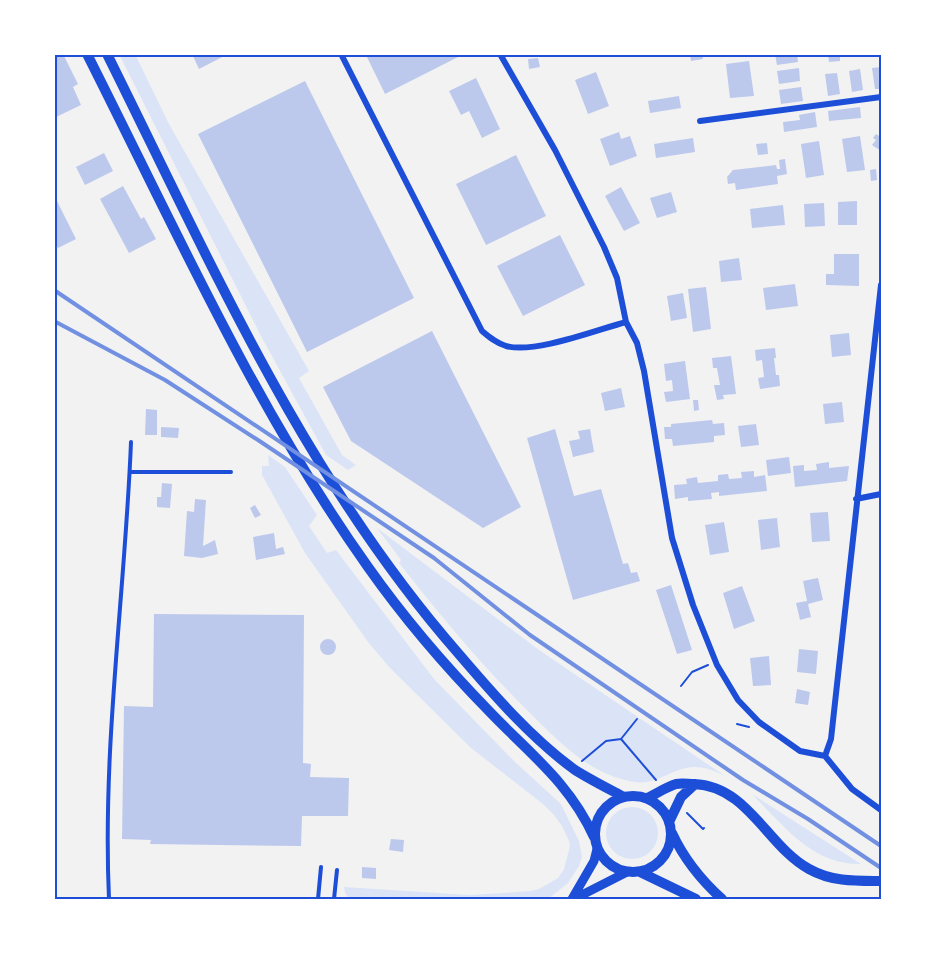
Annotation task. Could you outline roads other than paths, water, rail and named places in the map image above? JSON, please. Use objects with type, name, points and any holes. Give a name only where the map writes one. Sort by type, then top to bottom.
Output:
[{"type":"main road","points":[[87,54],[250,375],[331,514],[369,569],[429,646],[490,713],[565,788],[587,820],[597,849],[609,864],[627,872],[640,872],[650,868],[663,857],[669,847],[670,826],[681,797],[695,784]]},
{"type":"main road","points":[[107,54],[265,368],[306,441],[353,517],[414,601],[502,702],[555,754],[585,776],[624,797]]},
{"type":"main road","points":[[647,798],[676,784],[714,787],[746,808],[786,851],[810,869],[835,879],[881,881]]},
{"type":"main road","points":[[594,837],[595,826],[602,811],[614,801],[624,797],[647,798],[660,807],[688,861],[722,899]]},
{"type":"main road","points":[[640,872],[696,899]]},
{"type":"street","points":[[341,54],[482,331],[493,340],[506,346],[519,348],[535,347],[626,322]]},
{"type":"street","points":[[500,54],[549,140],[604,247],[617,278],[626,322],[637,343],[644,372],[672,538],[693,605],[717,665],[738,700],[759,722],[800,751],[825,756],[852,789],[881,810]]},
{"type":"street","points":[[700,121],[881,97]]},
{"type":"street","points":[[825,756],[831,740],[881,285]]},
{"type":"street","points":[[856,499],[881,494]]},
{"type":"street","points":[[573,899],[594,861],[597,849]]},
{"type":"street","points":[[573,899],[627,872]]},
{"type":"lane","points":[[109,899],[107,851],[109,787],[131,442]]},
{"type":"lane","points":[[130,472],[231,472]]},
{"type":"lane","points":[[318,899],[321,867]]},
{"type":"lane","points":[[334,899],[337,870]]},
{"type":"railway","points":[[54,290],[881,846]]},
{"type":"railway","points":[[54,321],[165,380],[261,442],[434,558],[530,635],[743,780],[808,819],[881,868]]}]
